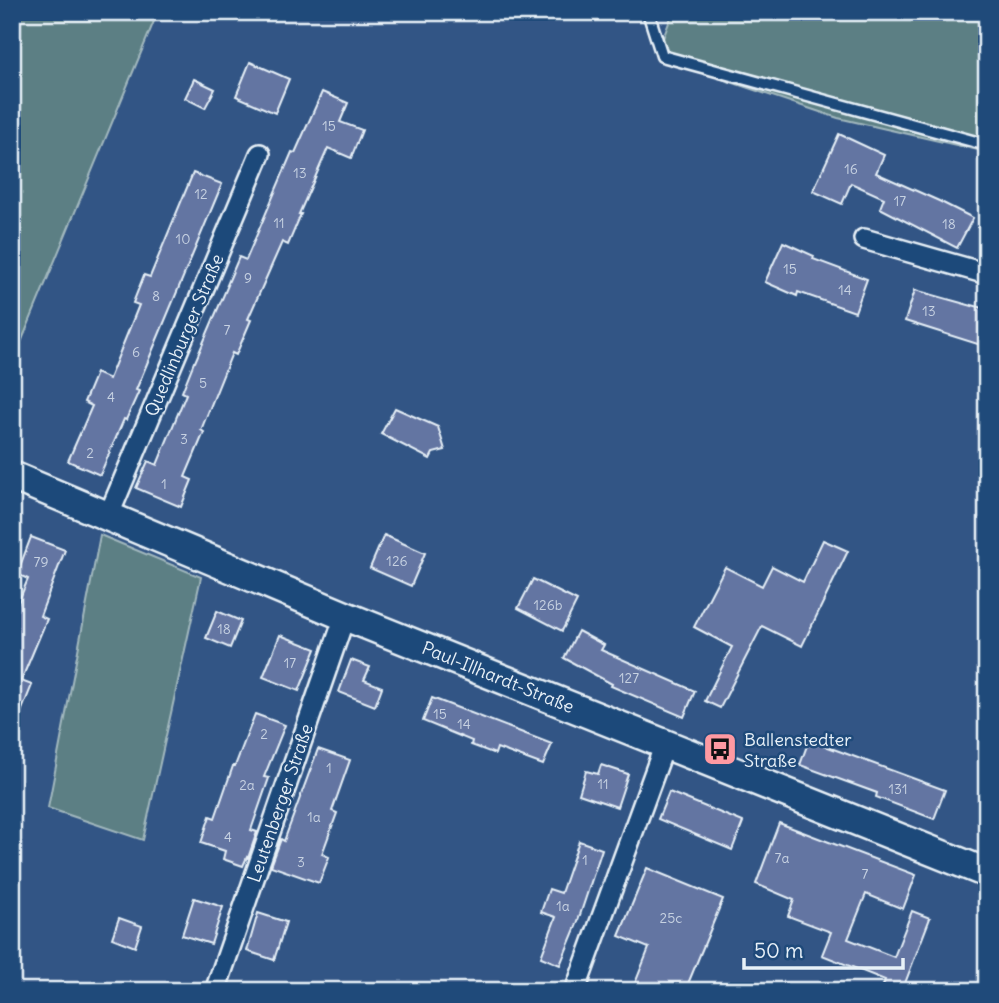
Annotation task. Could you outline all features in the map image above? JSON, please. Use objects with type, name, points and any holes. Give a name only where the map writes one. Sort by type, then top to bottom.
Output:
[{"type":"street","name":"Quedlinburger Straße","points":[[108,516],[260,154]]},
{"type":"street","points":[[864,239],[987,274]]},
{"type":"street","name":"Paul-Illhardt-Straße","points":[[14,481],[108,516],[345,616],[987,873]]},
{"type":"street","name":"Leutenberger Straße","points":[[215,991],[345,616]]},
{"type":"street","points":[[575,991],[665,744]]},
{"type":"lane","points":[[648,12],[662,56],[987,145]]},
{"type":"green space","points":[[12,12],[157,14],[12,364]]},
{"type":"green space","points":[[673,12],[987,12],[987,152],[838,118],[656,57]]},
{"type":"green space","points":[[100,535],[201,577],[143,840],[48,808]]},
{"type":"building","points":[[250,62],[289,79],[275,113],[236,96]]},
{"type":"building","points":[[194,79],[215,89],[205,108],[185,98]]},
{"type":"building","points":[[322,92],[348,103],[340,122],[362,130],[351,158],[328,148],[288,245],[282,242],[248,319],[251,320],[236,355],[232,353],[201,430],[204,432],[185,477],[192,480],[181,507],[136,488],[148,461],[157,465],[186,394],[182,392],[239,257],[246,260],[292,152],[295,153]]},
{"type":"building","points":[[839,134],[884,155],[876,173],[973,218],[957,248],[880,208],[884,198],[851,183],[842,204],[813,191]]},
{"type":"building","points":[[193,173],[222,184],[136,390],[139,391],[100,475],[68,461],[92,406],[84,402],[96,373],[109,379],[139,305],[133,303],[144,275],[150,277]]},
{"type":"building","points":[[783,242],[814,256],[813,259],[867,279],[855,312],[798,292],[797,296],[765,282]]},
{"type":"building","points":[[915,290],[987,309],[987,347],[905,321]]},
{"type":"building","points":[[395,408],[438,427],[445,450],[433,453],[430,459],[381,434]]},
{"type":"building","points":[[384,535],[425,553],[411,586],[370,568]]},
{"type":"building","points":[[31,537],[65,550],[40,616],[47,619],[21,681],[32,685],[13,732],[12,617],[28,579],[17,574]]},
{"type":"building","points":[[823,540],[848,551],[802,646],[762,626],[720,708],[705,701],[732,647],[694,627],[725,567],[762,586],[772,566],[803,582]]},
{"type":"building","points":[[533,579],[577,601],[562,631],[518,608]]},
{"type":"building","points":[[217,611],[241,621],[230,648],[206,638]]},
{"type":"building","points":[[578,631],[604,645],[601,650],[695,691],[684,717],[611,686],[612,684],[564,658]]},
{"type":"building","points":[[280,635],[316,649],[299,691],[263,677]]},
{"type":"building","points":[[351,660],[370,667],[364,680],[382,687],[375,706],[339,692]]},
{"type":"building","points":[[432,698],[552,744],[543,765],[497,748],[495,754],[471,745],[472,741],[423,721]]},
{"type":"building","points":[[255,714],[285,725],[264,777],[269,778],[251,830],[257,832],[243,866],[223,859],[225,851],[201,843],[210,816],[215,818]]},
{"type":"building","points":[[809,740],[945,790],[934,819],[876,797],[877,793],[800,765]]},
{"type":"building","points":[[318,749],[350,760],[332,811],[337,813],[322,854],[329,857],[319,883],[271,866],[281,839],[284,841]]},
{"type":"building","points":[[601,765],[628,774],[617,807],[579,794],[586,771],[598,774]]},
{"type":"building","points":[[669,792],[743,822],[732,850],[658,819]]},
{"type":"building","points":[[779,823],[916,875],[903,909],[866,894],[848,939],[894,957],[912,911],[930,918],[902,991],[881,991],[885,980],[822,955],[831,932],[788,916],[794,900],[756,884]]},
{"type":"building","points":[[579,841],[602,849],[560,965],[541,957],[556,917],[541,912],[549,889],[561,893]]},
{"type":"building","points":[[647,868],[723,899],[685,991],[632,991],[649,948],[619,936]]},
{"type":"building","points":[[194,898],[223,907],[211,944],[182,935]]},
{"type":"building","points":[[258,913],[286,922],[274,960],[247,951]]},
{"type":"building","points":[[119,918],[142,926],[135,947],[112,938]]},
{"type":"place","name":"Ballenstedter Straße","points":[[720,749]]}]
